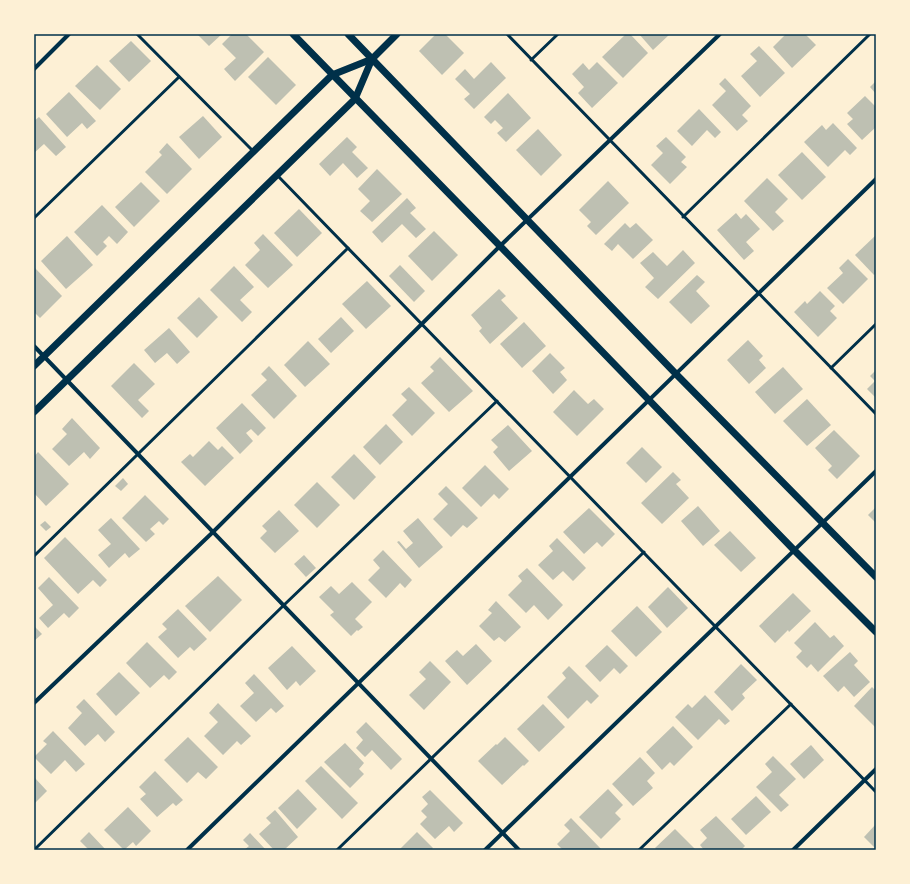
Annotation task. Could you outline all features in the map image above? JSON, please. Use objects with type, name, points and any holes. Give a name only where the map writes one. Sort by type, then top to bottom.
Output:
[{"type":"street","points":[[34,68],[69,34]]},
{"type":"street","points":[[293,34],[794,550],[876,632]]},
{"type":"street","points":[[348,34],[676,374],[876,576]]},
{"type":"street","points":[[34,412],[355,99],[372,59],[397,34]]},
{"type":"street","points":[[34,703],[213,532],[500,246],[720,34]]},
{"type":"street","points":[[34,366],[332,74],[372,59]]},
{"type":"street","points":[[187,850],[876,179]]},
{"type":"street","points":[[34,346],[519,850]]},
{"type":"street","points":[[485,850],[876,471]]},
{"type":"street","points":[[793,850],[876,769]]},
{"type":"lane","points":[[137,34],[253,151]]},
{"type":"lane","points":[[506,34],[876,414]]},
{"type":"lane","points":[[531,60],[558,34]]},
{"type":"lane","points":[[683,217],[870,34]]},
{"type":"lane","points":[[34,218],[179,77]]},
{"type":"lane","points":[[277,175],[876,792]]},
{"type":"lane","points":[[34,556],[348,248]]},
{"type":"lane","points":[[831,368],[876,324]]},
{"type":"lane","points":[[34,850],[284,605],[497,402]]},
{"type":"lane","points":[[337,850],[644,552]]},
{"type":"lane","points":[[639,850],[791,704]]},
{"type":"building","points":[[197,34],[222,34],[209,46]]},
{"type":"building","points":[[232,34],[246,34],[264,52],[235,81],[224,69],[236,58],[222,44]]},
{"type":"building","points":[[436,34],[445,34],[464,53],[442,75],[419,51]]},
{"type":"building","points":[[626,34],[630,34],[648,53],[623,78],[602,57]]},
{"type":"building","points":[[639,34],[670,34],[653,50]]},
{"type":"building","points":[[786,34],[805,34],[816,45],[792,68],[773,47]]},
{"type":"building","points":[[131,41],[151,61],[129,82],[109,61]]},
{"type":"building","points":[[759,46],[785,73],[760,97],[741,76],[757,61],[750,54]]},
{"type":"building","points":[[268,57],[296,85],[276,105],[248,77]]},
{"type":"building","points":[[491,62],[506,78],[474,109],[464,99],[470,94],[455,79],[465,69],[474,79]]},
{"type":"building","points":[[597,62],[618,83],[592,108],[578,93],[584,87],[572,74],[583,63],[589,70]]},
{"type":"building","points":[[97,65],[121,89],[100,110],[75,86]]},
{"type":"building","points":[[725,78],[751,106],[742,115],[748,121],[737,131],[712,105],[726,91],[719,84]]},
{"type":"building","points":[[876,81],[876,94],[870,87]]},
{"type":"building","points":[[69,92],[96,121],[87,129],[82,123],[67,137],[46,114]]},
{"type":"building","points":[[508,93],[531,118],[506,142],[497,133],[503,128],[495,120],[491,124],[484,117]]},
{"type":"building","points":[[865,96],[876,107],[876,127],[862,140],[847,124],[853,119],[847,113]]},
{"type":"building","points":[[699,109],[721,132],[715,138],[707,130],[692,146],[677,131]]},
{"type":"building","points":[[203,116],[222,137],[199,159],[179,137]]},
{"type":"building","points":[[39,117],[66,147],[56,156],[44,144],[34,153],[34,121]]},
{"type":"building","points":[[833,123],[857,148],[850,155],[845,150],[828,167],[804,142],[822,125],[826,130]]},
{"type":"building","points":[[538,129],[562,155],[541,176],[516,150]]},
{"type":"building","points":[[347,137],[357,147],[352,152],[368,168],[357,178],[343,163],[330,176],[319,164]]},
{"type":"building","points":[[666,137],[686,157],[681,162],[687,167],[670,184],[651,165],[663,153],[656,146]]},
{"type":"building","points":[[167,143],[192,169],[167,194],[145,172],[162,155],[159,152]]},
{"type":"building","points":[[802,152],[826,177],[802,200],[778,175]]},
{"type":"building","points":[[377,169],[402,194],[372,222],[360,211],[370,201],[358,189]]},
{"type":"building","points":[[767,178],[788,199],[775,212],[784,221],[773,231],[744,201]]},
{"type":"building","points":[[608,181],[629,203],[596,235],[587,226],[591,222],[579,210]]},
{"type":"building","points":[[141,182],[160,201],[134,227],[115,207]]},
{"type":"building","points":[[407,198],[416,208],[410,213],[426,229],[416,238],[402,224],[382,243],[372,232]]},
{"type":"building","points":[[102,205],[128,232],[117,244],[109,236],[103,242],[107,246],[97,256],[74,232]]},
{"type":"building","points":[[299,209],[322,233],[297,257],[274,233]]},
{"type":"building","points":[[736,213],[741,219],[746,214],[760,229],[746,242],[754,251],[744,260],[717,230]]},
{"type":"building","points":[[625,223],[630,228],[636,223],[653,240],[633,259],[618,244],[612,251],[604,244]]},
{"type":"building","points":[[434,231],[458,255],[432,281],[408,256]]},
{"type":"building","points":[[263,234],[293,265],[268,288],[245,265],[260,250],[254,243]]},
{"type":"building","points":[[876,235],[876,273],[874,275],[855,255]]},
{"type":"building","points":[[67,236],[93,265],[66,289],[41,261]]},
{"type":"building","points":[[683,250],[695,263],[658,299],[645,287],[654,278],[640,263],[653,252],[667,266]]},
{"type":"building","points":[[848,259],[868,279],[843,304],[827,288],[843,273],[839,268]]},
{"type":"building","points":[[400,265],[425,291],[414,302],[389,276]]},
{"type":"building","points":[[234,266],[254,287],[240,300],[252,312],[242,322],[210,290]]},
{"type":"building","points":[[34,267],[62,296],[40,318],[34,312]]},
{"type":"building","points":[[697,275],[705,282],[696,291],[710,306],[691,324],[669,302]]},
{"type":"building","points":[[367,281],[391,306],[366,329],[342,304]]},
{"type":"building","points":[[499,289],[506,296],[501,300],[518,318],[490,344],[479,331],[482,328],[471,315]]},
{"type":"building","points":[[820,291],[835,306],[830,311],[837,318],[818,337],[794,312],[805,301],[807,304]]},
{"type":"building","points":[[199,297],[218,317],[197,338],[177,318]]},
{"type":"building","points":[[341,317],[354,331],[331,353],[318,339]]},
{"type":"building","points":[[524,322],[546,346],[522,368],[500,344]]},
{"type":"building","points":[[169,328],[190,352],[177,364],[167,353],[155,363],[144,350]]},
{"type":"building","points":[[748,340],[763,356],[759,360],[766,368],[749,384],[727,360]]},
{"type":"building","points":[[308,341],[330,364],[305,387],[284,365]]},
{"type":"building","points":[[550,353],[565,368],[560,372],[567,380],[553,394],[532,371]]},
{"type":"building","points":[[440,357],[473,391],[449,412],[421,383],[434,371],[430,367]]},
{"type":"building","points":[[134,363],[155,384],[138,400],[149,411],[142,418],[111,386]]},
{"type":"building","points":[[269,366],[297,396],[274,419],[251,395],[267,380],[261,374]]},
{"type":"building","points":[[783,367],[803,389],[775,414],[755,392]]},
{"type":"building","points":[[876,370],[876,398],[867,389],[875,381],[870,376]]},
{"type":"building","points":[[409,387],[435,413],[412,436],[392,415],[407,400],[401,394]]},
{"type":"building","points":[[574,390],[588,404],[594,399],[604,409],[577,436],[553,412]]},
{"type":"building","points":[[807,399],[831,425],[807,446],[783,421]]},
{"type":"building","points":[[242,403],[266,428],[258,436],[251,429],[246,433],[253,441],[240,454],[216,428]]},
{"type":"building","points":[[72,418],[100,448],[90,459],[84,452],[69,466],[52,449],[67,434],[62,429]]},
{"type":"building","points":[[386,424],[403,442],[380,465],[363,447]]},
{"type":"building","points":[[508,425],[532,451],[509,471],[493,452],[498,447],[491,440]]},
{"type":"building","points":[[834,430],[860,456],[837,479],[828,470],[832,466],[815,448]]},
{"type":"building","points":[[209,441],[218,450],[222,446],[234,458],[205,486],[181,462],[190,454],[193,457]]},
{"type":"building","points":[[642,447],[662,467],[646,483],[626,463]]},
{"type":"building","points":[[38,452],[69,484],[46,506],[34,493],[34,457]]},
{"type":"building","points":[[354,454],[376,477],[354,500],[331,477]]},
{"type":"building","points":[[485,465],[509,489],[499,499],[494,494],[481,507],[462,488]]},
{"type":"building","points":[[673,472],[681,480],[676,484],[689,498],[662,524],[641,503]]},
{"type":"building","points":[[123,478],[128,484],[121,491],[115,486]]},
{"type":"building","points":[[317,482],[340,505],[317,528],[294,505]]},
{"type":"building","points":[[446,486],[478,518],[467,528],[463,525],[451,537],[433,519],[448,504],[438,494]]},
{"type":"building","points":[[145,495],[169,519],[163,525],[159,521],[150,529],[155,534],[146,542],[122,518]]},
{"type":"building","points":[[698,506],[720,531],[703,546],[681,521]]},
{"type":"building","points":[[876,507],[876,523],[868,515]]},
{"type":"building","points":[[589,508],[615,534],[602,547],[597,542],[584,554],[563,532]]},
{"type":"building","points":[[279,510],[299,531],[275,553],[260,538],[267,531],[262,526]]},
{"type":"building","points":[[111,518],[140,549],[129,558],[125,553],[109,568],[98,555],[111,544],[98,530]]},
{"type":"building","points":[[418,518],[443,547],[419,568],[397,542],[399,541],[406,549],[413,543],[403,531]]},
{"type":"building","points":[[45,521],[51,527],[46,531],[40,525]]},
{"type":"building","points":[[730,531],[756,558],[741,572],[714,545]]},
{"type":"building","points":[[65,537],[107,580],[100,587],[93,580],[78,594],[44,558]]},
{"type":"building","points":[[557,538],[586,568],[573,581],[563,571],[553,580],[538,565],[553,551],[549,546]]},
{"type":"building","points":[[383,550],[412,580],[405,588],[400,583],[386,598],[368,580],[380,568],[373,560]]},
{"type":"building","points":[[304,555],[316,568],[306,577],[294,564]]},
{"type":"building","points":[[527,568],[563,605],[548,620],[534,605],[526,613],[508,595],[522,581],[518,576]]},
{"type":"building","points":[[218,576],[242,600],[210,632],[185,606]]},
{"type":"building","points":[[49,577],[79,608],[69,618],[64,613],[48,628],[39,618],[53,605],[38,588]]},
{"type":"building","points":[[352,582],[372,602],[355,619],[363,627],[351,636],[330,615],[334,612],[319,597],[331,586],[339,594]]},
{"type":"building","points":[[668,587],[688,608],[667,628],[648,607]]},
{"type":"building","points":[[793,593],[811,611],[775,643],[759,626]]},
{"type":"building","points":[[496,601],[521,627],[505,642],[499,637],[494,641],[479,626],[492,613],[488,610]]},
{"type":"building","points":[[637,606],[662,632],[636,657],[611,631]]},
{"type":"building","points":[[178,609],[207,639],[194,651],[190,647],[178,658],[158,637],[167,629],[162,624]]},
{"type":"building","points":[[815,622],[830,638],[834,635],[844,646],[818,672],[811,664],[807,668],[796,657],[802,651],[794,643]]},
{"type":"building","points":[[34,626],[42,634],[34,641]]},
{"type":"building","points":[[147,642],[177,672],[169,680],[164,675],[150,688],[126,663]]},
{"type":"building","points":[[476,644],[492,661],[467,685],[445,661],[457,650],[463,656]]},
{"type":"building","points":[[607,645],[628,666],[620,674],[614,668],[600,682],[585,666]]},
{"type":"building","points":[[292,646],[316,671],[300,686],[296,681],[287,690],[268,668]]},
{"type":"building","points":[[850,652],[858,661],[854,665],[870,682],[854,697],[844,686],[838,692],[823,676]]},
{"type":"building","points":[[430,661],[451,682],[424,710],[409,695],[426,679],[419,672]]},
{"type":"building","points":[[741,664],[757,680],[742,694],[745,698],[732,711],[714,692]]},
{"type":"building","points":[[569,666],[599,696],[591,704],[587,700],[568,719],[547,697],[566,678],[562,673]]},
{"type":"building","points":[[119,672],[140,693],[116,716],[96,694]]},
{"type":"building","points":[[254,674],[284,706],[276,713],[271,708],[256,722],[240,706],[254,693],[245,683]]},
{"type":"building","points":[[872,687],[876,691],[876,728],[854,706]]},
{"type":"building","points":[[705,695],[730,721],[725,725],[719,719],[698,740],[675,717],[688,704],[692,708]]},
{"type":"building","points":[[84,699],[115,732],[105,742],[98,734],[85,746],[68,728],[82,713],[76,707]]},
{"type":"building","points":[[218,703],[251,736],[241,745],[237,741],[223,755],[204,736],[218,722],[209,713]]},
{"type":"building","points":[[543,704],[565,727],[539,752],[517,729]]},
{"type":"building","points":[[366,722],[402,759],[391,770],[372,750],[365,757],[356,748],[363,740],[356,732]]},
{"type":"building","points":[[673,726],[693,747],[674,766],[670,762],[662,770],[646,752]]},
{"type":"building","points":[[53,731],[85,764],[76,772],[65,760],[51,774],[34,757],[47,744],[43,741]]},
{"type":"building","points":[[188,737],[218,767],[206,779],[198,772],[187,783],[164,760]]},
{"type":"building","points":[[505,737],[529,761],[502,785],[478,761]]},
{"type":"building","points":[[345,743],[364,763],[359,769],[364,774],[350,788],[324,762]]},
{"type":"building","points":[[811,745],[824,760],[804,779],[790,764]]},
{"type":"building","points":[[773,756],[796,779],[779,795],[789,805],[781,812],[756,787],[772,772],[765,764]]},
{"type":"building","points":[[640,757],[655,773],[647,781],[653,788],[633,806],[612,784]]},
{"type":"building","points":[[321,766],[358,803],[342,819],[305,781]]},
{"type":"building","points":[[155,771],[183,800],[176,806],[173,803],[157,817],[140,799],[146,794],[139,787]]},
{"type":"building","points":[[34,777],[47,791],[34,804]]},
{"type":"building","points":[[298,789],[317,809],[297,829],[278,808]]},
{"type":"building","points":[[608,789],[623,805],[615,813],[621,819],[601,839],[579,817]]},
{"type":"building","points":[[430,790],[463,823],[454,832],[449,826],[435,839],[420,824],[427,817],[421,811],[428,804],[422,797]]},
{"type":"building","points":[[756,796],[771,812],[746,835],[731,819]]},
{"type":"building","points":[[128,807],[151,831],[136,846],[133,842],[124,850],[104,830]]},
{"type":"building","points":[[275,810],[298,837],[284,850],[274,850],[259,834],[271,823],[266,818]]},
{"type":"building","points":[[716,816],[745,846],[741,850],[704,850],[700,845],[707,838],[700,830]]},
{"type":"building","points":[[571,818],[602,850],[563,850],[557,844],[570,831],[564,825]]},
{"type":"building","points":[[876,824],[876,849],[864,837]]},
{"type":"building","points":[[675,829],[696,850],[657,850],[655,848]]},
{"type":"building","points":[[89,832],[106,850],[87,850],[88,849],[80,841]]},
{"type":"building","points":[[417,832],[433,848],[431,850],[399,850]]},
{"type":"building","points":[[250,833],[266,850],[244,850],[249,846],[243,840]]}]
